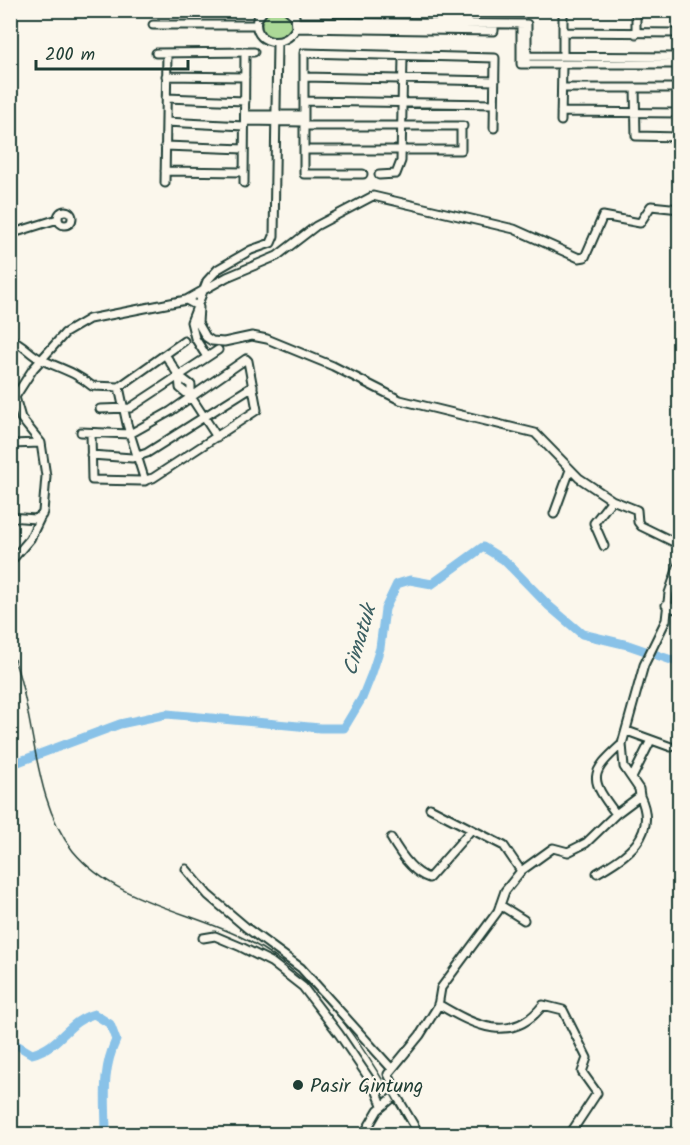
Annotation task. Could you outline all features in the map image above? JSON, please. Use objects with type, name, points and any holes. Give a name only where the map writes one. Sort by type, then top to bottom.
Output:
[{"type":"street","points":[[264,10],[257,19],[256,25],[263,38],[283,42],[296,25]]},
{"type":"street","points":[[288,10],[296,25]]},
{"type":"street","points":[[561,121],[562,10]]},
{"type":"street","points":[[636,10],[636,34]]},
{"type":"street","points":[[296,25],[494,31],[494,24],[524,24],[524,60],[638,60],[680,57]]},
{"type":"street","points":[[153,25],[256,25]]},
{"type":"street","points":[[563,32],[680,33]]},
{"type":"street","points":[[276,42],[273,240],[218,269],[203,288],[198,323],[206,337],[212,341],[224,342],[252,336],[267,339],[333,366],[400,400],[483,422],[530,430],[544,440],[570,470],[612,500],[637,510],[638,522],[641,526],[680,545]]},
{"type":"street","points":[[244,183],[245,52]]},
{"type":"street","points":[[156,53],[255,52]]},
{"type":"street","points":[[165,183],[167,53]]},
{"type":"street","points":[[363,174],[304,174],[304,53],[495,58],[494,128]]},
{"type":"street","points":[[379,175],[396,174],[401,161],[403,56]]},
{"type":"street","points":[[638,60],[680,64]]},
{"type":"street","points":[[166,76],[245,77]]},
{"type":"street","points":[[304,77],[495,81]]},
{"type":"street","points":[[562,88],[672,88]]},
{"type":"street","points":[[634,88],[636,136],[680,137]]},
{"type":"street","points":[[166,98],[245,101]]},
{"type":"street","points":[[304,101],[494,104]]},
{"type":"street","points":[[561,112],[680,113]]},
{"type":"street","points":[[166,122],[244,121],[276,118],[402,126],[463,126],[461,150],[304,150]]},
{"type":"street","points":[[165,146],[244,149]]},
{"type":"street","points":[[165,171],[244,172]]},
{"type":"street","points":[[12,560],[30,539],[42,515],[46,476],[42,443],[23,422],[15,400],[20,385],[40,360],[65,333],[84,321],[186,300],[203,288],[266,262],[315,226],[373,196],[514,230],[579,258],[585,257],[603,216],[640,223],[651,206],[680,209]]},
{"type":"street","points":[[10,234],[58,219]]},
{"type":"street","points":[[186,300],[199,307]]},
{"type":"street","points":[[199,307],[192,316],[191,327],[207,357]]},
{"type":"street","points":[[10,339],[24,346],[40,360],[80,375],[92,386],[119,387],[166,356],[184,341]]},
{"type":"street","points":[[100,409],[123,409],[141,401],[218,350]]},
{"type":"street","points":[[166,356],[179,376],[191,385],[191,397],[217,437]]},
{"type":"street","points":[[81,432],[130,434],[247,360],[257,410],[145,481],[92,480],[91,433]]},
{"type":"street","points":[[91,455],[138,457],[253,386]]},
{"type":"street","points":[[119,387],[123,409],[145,481]]},
{"type":"street","points":[[10,444],[42,443]]},
{"type":"street","points":[[554,514],[570,470]]},
{"type":"street","points":[[604,546],[594,523],[612,500]]},
{"type":"street","points":[[10,517],[35,519],[42,515]]},
{"type":"street","points":[[597,873],[625,857],[636,845],[645,818],[640,796],[623,764],[622,744],[627,731],[630,707],[644,665],[666,620],[666,605],[680,561]]},
{"type":"street","points":[[666,605],[680,611]]},
{"type":"street","points":[[627,731],[671,747]]},
{"type":"street","points":[[632,778],[651,740]]},
{"type":"street","points":[[616,814],[598,790],[596,782],[599,765],[622,744]]},
{"type":"street","points":[[419,1134],[396,1095],[397,1092],[388,1076],[420,1035],[438,1004],[441,988],[478,941],[500,905],[503,894],[521,871],[553,848],[568,852],[586,843],[616,814],[640,796]]},
{"type":"street","points":[[430,808],[507,848],[521,871]]},
{"type":"street","points":[[391,838],[400,854],[420,873],[429,878],[471,830]]},
{"type":"street","points":[[186,868],[208,895],[248,929],[301,968],[392,1069]]},
{"type":"street","points":[[500,905],[524,920]]},
{"type":"street","points":[[203,938],[215,936],[241,947],[271,962],[303,987],[375,1087],[382,1105]]},
{"type":"street","points":[[438,1004],[480,1026],[506,1028],[524,1024],[536,1016],[543,1005],[562,1010],[587,1058],[582,1072],[597,1093],[570,1134]]},
{"type":"street","points":[[364,1134],[382,1105],[396,1095]]},
{"type":"green space","points":[[277,10],[288,14],[292,25],[288,36],[277,40],[266,36],[262,25],[266,14]]},
{"type":"waterway","name":"Cimatuk","points":[[10,765],[120,724],[167,714],[320,728],[344,728],[362,698],[372,673],[380,648],[385,609],[397,584],[410,580],[432,584],[483,547],[504,560],[549,606],[582,634],[628,645],[680,663]]},
{"type":"waterway","name":"Cimatuk","points":[[10,1041],[32,1054],[51,1045],[85,1017],[94,1014],[110,1024],[116,1040],[106,1075],[106,1134]]},
{"type":"railway","points":[[10,649],[19,674],[41,780],[49,806],[59,829],[73,851],[91,869],[111,883],[133,895],[227,930],[278,959],[303,979],[326,1002],[364,1051],[414,1134]]},
{"type":"place","name":"Pasir Gintung","points":[[298,1085]]}]
